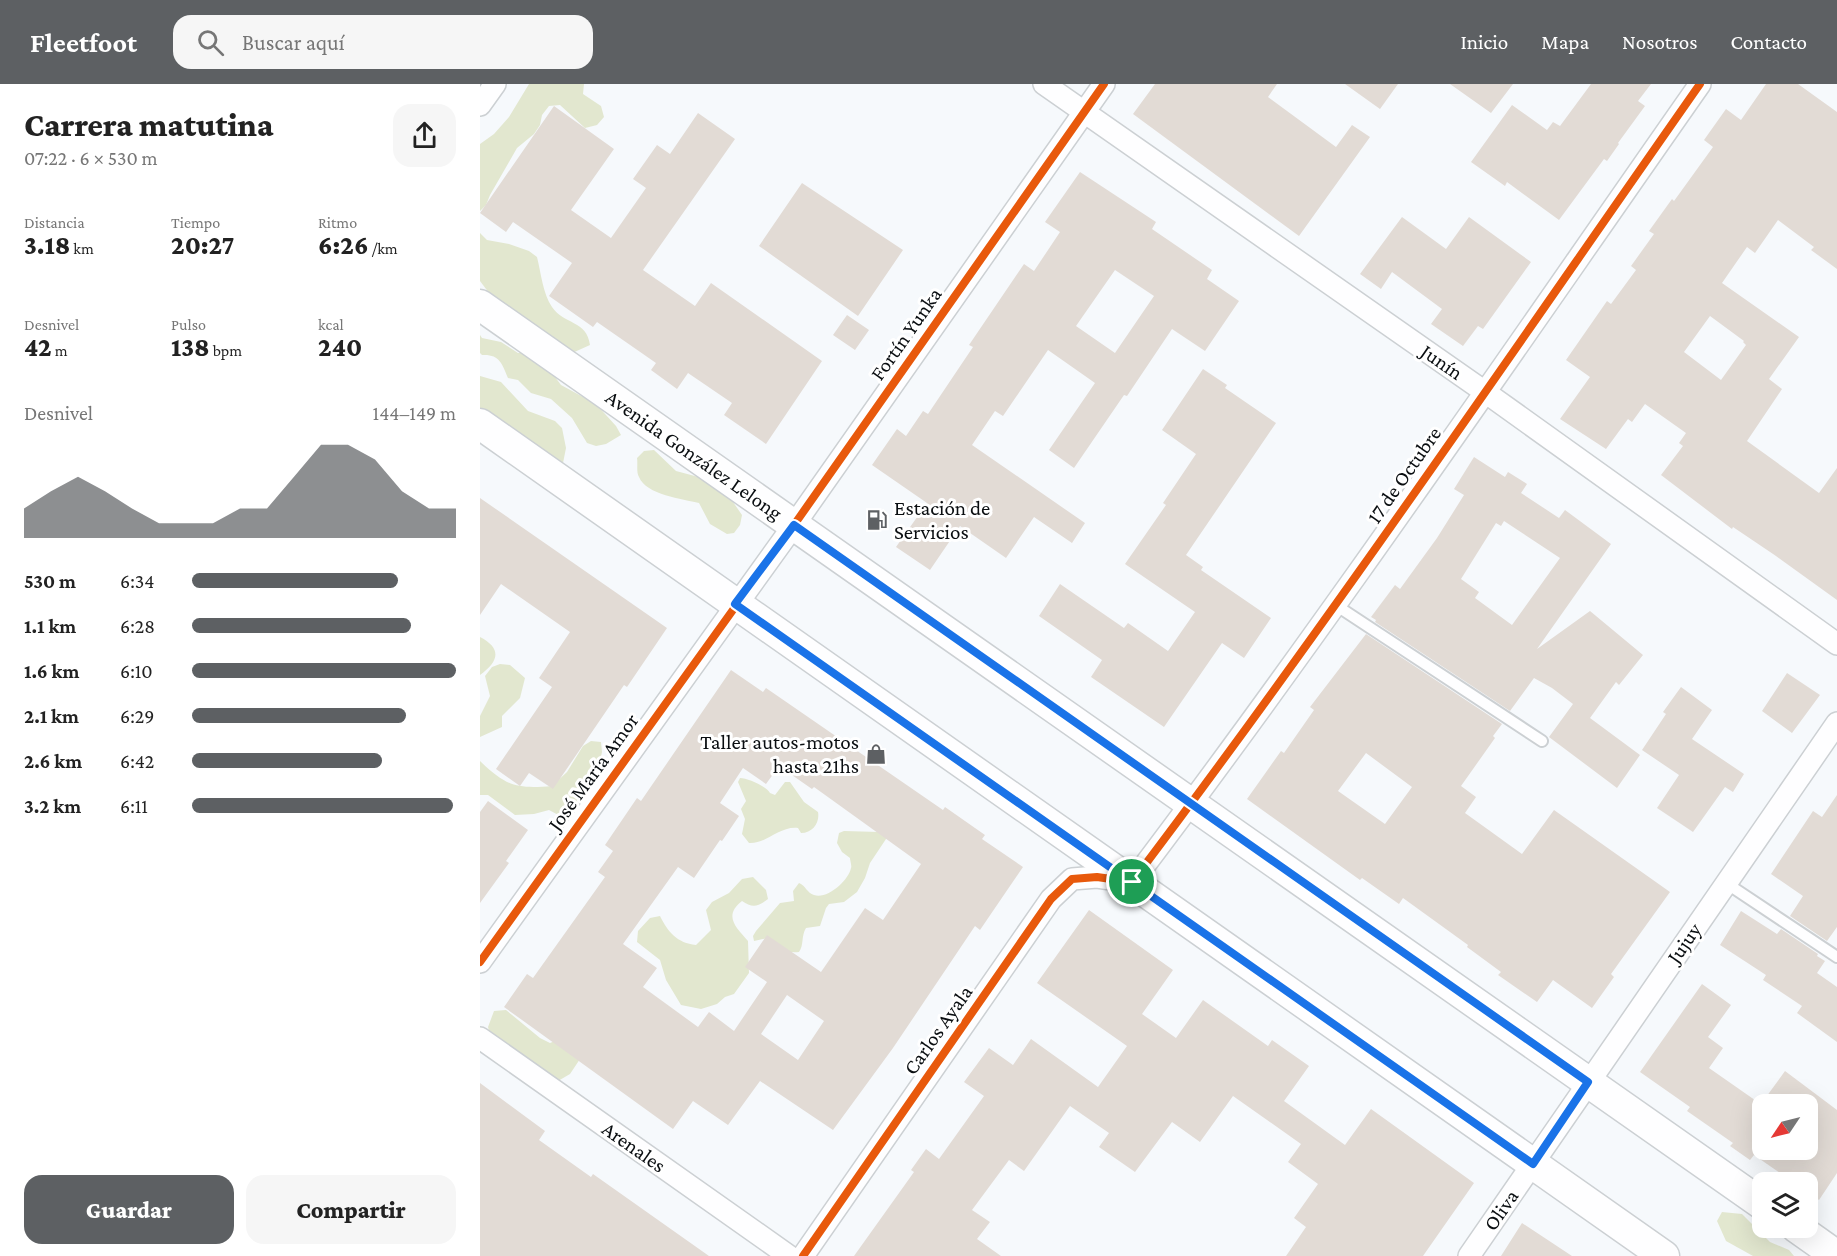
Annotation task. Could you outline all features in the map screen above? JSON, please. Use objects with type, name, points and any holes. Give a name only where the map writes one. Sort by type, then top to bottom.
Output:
[{"type":"main road","name":"Avenida González Lelong","points":[[480,305],[1752,1197]]},
{"type":"main road","points":[[480,424],[1664,1256]]},
{"type":"main road","points":[[1812,1238],[1837,1256]]},
{"type":"street","points":[[480,105],[495,84]]},
{"type":"street","name":"Junín","points":[[1044,84],[1485,392],[1837,644]]},
{"type":"street","name":"Fortín Yunka","points":[[735,604],[794,525],[1104,84]]},
{"type":"street","name":"17 de Octubre","points":[[1132,882],[1192,804],[1485,392],[1700,84]]},
{"type":"street","name":"José María Amor","points":[[480,962],[735,604]]},
{"type":"street","name":"Jujuy","points":[[1533,1164],[1837,723]]},
{"type":"street","name":"Carlos Ayala","points":[[803,1256],[1051,899],[1072,879],[1097,877],[1132,882]]},
{"type":"street","name":"Arenales","points":[[480,1038],[789,1256]]},
{"type":"street","name":"Oliva","points":[[1468,1256],[1533,1164]]},
{"type":"lane","points":[[1334,604],[1542,741]]},
{"type":"lane","points":[[1726,883],[1837,957]]},
{"type":"green space","points":[[529,84],[584,84],[583,94],[601,106],[604,117],[597,125],[585,128],[560,105],[549,106],[542,115],[540,125],[534,134],[517,148],[486,205],[480,211],[480,144],[494,134],[509,117]]},
{"type":"green space","points":[[480,233],[487,240],[509,244],[529,251],[537,257],[544,290],[552,307],[584,331],[590,345],[570,354],[498,305],[480,281]]},
{"type":"green space","points":[[480,335],[482,338],[501,342],[518,353],[537,353],[561,385],[596,404],[621,435],[606,444],[596,446],[587,443],[572,418],[551,399],[531,393],[518,380],[508,378],[502,364],[496,358],[480,353]]},
{"type":"green space","points":[[480,376],[501,382],[528,411],[555,421],[562,428],[566,448],[562,468],[480,436]]},
{"type":"green space","points":[[654,450],[676,471],[706,479],[724,489],[742,515],[740,525],[734,533],[727,534],[710,524],[699,503],[657,492],[643,483],[638,473],[637,458],[644,451]]},
{"type":"green space","points":[[480,637],[492,646],[495,656],[491,665],[480,675]]},
{"type":"green space","points":[[500,664],[510,665],[525,678],[520,698],[502,716],[502,727],[480,737],[480,716],[490,696],[485,676],[492,667]]},
{"type":"green space","points":[[591,741],[601,742],[602,752],[589,811],[564,818],[549,810],[515,815],[488,795],[480,795],[480,761],[497,776],[512,784],[529,787],[552,786],[567,772],[583,746]]},
{"type":"green space","points":[[740,778],[757,783],[775,795],[785,782],[790,782],[804,802],[818,812],[815,826],[805,833],[801,833],[798,828],[791,828],[762,841],[749,843],[742,834],[745,819],[741,809],[746,801],[738,782]]},
{"type":"green space","points":[[844,831],[879,832],[888,836],[870,863],[857,892],[844,902],[829,904],[820,926],[806,928],[799,952],[782,949],[768,938],[754,941],[753,936],[756,931],[780,903],[794,901],[793,891],[799,883],[812,894],[819,896],[837,888],[846,878],[851,867],[850,858],[842,852],[837,843],[839,833]]},
{"type":"green space","points":[[753,877],[766,890],[768,899],[755,906],[742,901],[736,906],[732,917],[748,941],[749,973],[734,994],[725,997],[717,1004],[701,1009],[681,1005],[666,980],[660,960],[637,942],[638,931],[650,918],[660,916],[674,936],[683,942],[696,945],[711,930],[706,910],[712,902],[729,893],[742,879]]},
{"type":"green space","points":[[506,1010],[540,1038],[550,1043],[560,1039],[586,1050],[570,1074],[558,1081],[492,1043],[488,1027],[494,1011]]},
{"type":"green space","points":[[1722,1212],[1742,1214],[1752,1224],[1752,1238],[1766,1238],[1789,1250],[1794,1256],[1753,1256],[1726,1241],[1717,1221]]},
{"type":"building","points":[[1155,84],[1277,84],[1268,97],[1336,147],[1352,125],[1370,137],[1299,236],[1133,114]]},
{"type":"building","points":[[1345,84],[1398,84],[1380,109]]},
{"type":"building","points":[[1450,84],[1513,84],[1491,113]]},
{"type":"building","points":[[1591,84],[1651,84],[1638,101],[1645,106],[1607,161],[1604,159],[1559,220],[1507,182],[1505,186],[1471,162],[1512,105],[1547,130],[1553,122],[1560,126]]},
{"type":"building","points":[[1766,84],[1798,84],[1837,112],[1837,269],[1811,250],[1814,247],[1778,220],[1755,253],[1747,247],[1722,283],[1799,337],[1769,379],[1782,389],[1747,441],[1819,493],[1837,468],[1837,600],[1776,556],[1733,527],[1732,529],[1661,475],[1683,446],[1679,443],[1686,433],[1645,404],[1632,422],[1628,419],[1606,449],[1560,419],[1590,377],[1566,360],[1607,301],[1611,304],[1636,270],[1631,266],[1654,234],[1649,231],[1713,147],[1704,140],[1726,109],[1741,120]],"holes":[[[1710,316],[1744,341],[1746,345],[1721,380],[1684,352]]]},
{"type":"building","points":[[554,106],[614,149],[571,210],[611,238],[646,188],[633,179],[657,145],[670,154],[698,113],[735,139],[643,270],[695,306],[711,283],[822,361],[766,444],[724,415],[732,403],[688,373],[677,389],[651,370],[656,363],[597,322],[593,327],[549,296],[572,263],[513,222],[506,232],[480,213]]},
{"type":"building","points":[[1080,172],[1156,222],[1152,229],[1212,270],[1207,279],[1239,301],[1205,351],[1172,329],[1127,396],[1124,395],[1074,468],[1049,450],[1095,383],[1048,350],[1003,416],[995,411],[972,445],[1085,523],[1072,543],[1034,517],[1006,558],[960,526],[930,570],[896,547],[927,503],[872,465],[897,429],[906,436],[923,411],[928,414],[973,347],[969,345],[1024,264],[1034,271],[1060,232],[1045,222]],"holes":[[[1115,270],[1154,296],[1115,353],[1076,326]]]},
{"type":"building","points":[[802,183],[903,250],[858,316],[759,246]]},
{"type":"building","points":[[1402,217],[1446,249],[1469,217],[1531,262],[1483,329],[1478,326],[1463,346],[1431,324],[1442,309],[1392,272],[1381,289],[1360,274]]},
{"type":"building","points":[[847,315],[869,330],[855,350],[833,335]]},
{"type":"building","points":[[1203,369],[1227,385],[1225,388],[1276,423],[1186,555],[1203,567],[1201,570],[1271,618],[1244,658],[1222,643],[1164,727],[1091,677],[1102,660],[1039,616],[1060,584],[1124,628],[1128,623],[1168,651],[1195,612],[1125,564],[1166,505],[1163,503],[1196,454],[1162,430]]},
{"type":"building","points":[[1474,457],[1505,477],[1508,472],[1527,484],[1521,493],[1559,518],[1565,510],[1611,544],[1537,649],[1590,611],[1643,655],[1619,685],[1616,682],[1590,718],[1640,755],[1617,788],[1549,737],[1573,704],[1552,688],[1534,678],[1510,711],[1375,622],[1376,620],[1371,617],[1395,585],[1400,589],[1437,538],[1464,495],[1454,489]],"holes":[[[1504,521],[1560,558],[1512,625],[1475,598],[1479,592],[1461,579],[1496,523],[1501,526]]]},
{"type":"building","points":[[480,498],[667,628],[627,687],[624,685],[553,789],[529,773],[520,786],[496,769],[552,687],[539,678],[570,632],[501,584],[480,615]]},
{"type":"building","points":[[1366,634],[1502,724],[1493,736],[1495,738],[1461,786],[1476,797],[1465,813],[1522,854],[1554,810],[1670,892],[1611,974],[1614,977],[1592,1008],[1553,980],[1537,1002],[1498,975],[1501,972],[1467,947],[1468,945],[1403,898],[1399,904],[1362,878],[1360,880],[1247,799],[1281,751],[1284,753],[1314,710],[1310,707]],"holes":[[[1366,753],[1412,787],[1385,824],[1338,791]]]},
{"type":"building","points":[[731,670],[763,692],[766,688],[943,810],[945,807],[985,835],[982,839],[1023,867],[980,930],[975,926],[893,1048],[833,1130],[760,1081],[728,1125],[693,1101],[673,1129],[504,1007],[527,974],[533,978],[605,877],[598,872],[613,851],[605,845],[637,798],[641,801]],"holes":[[[779,766],[812,789],[814,787],[921,864],[883,920],[865,908],[821,972],[767,935],[745,967],[767,982],[734,1031],[709,1012],[698,1027],[643,987],[657,968],[623,944],[678,867],[694,878],[720,840],[722,841],[739,816],[720,803],[743,768],[766,784]],[[787,995],[824,1021],[798,1060],[761,1034]]]},
{"type":"building","points":[[1787,673],[1820,695],[1792,733],[1762,711]]},
{"type":"building","points":[[1681,687],[1712,710],[1692,739],[1744,774],[1733,792],[1725,787],[1693,832],[1657,808],[1679,775],[1642,750],[1666,714],[1663,712]]},
{"type":"building","points":[[1837,795],[1837,927],[1827,941],[1790,916],[1803,896],[1771,874],[1813,811],[1822,817]]},
{"type":"building","points":[[488,801],[528,830],[506,861],[509,863],[480,903],[480,812]]},
{"type":"building","points":[[1089,910],[1173,970],[1142,1014],[1176,1038],[1203,1000],[1268,1046],[1272,1040],[1309,1066],[1284,1101],[1345,1145],[1371,1109],[1474,1183],[1423,1256],[1286,1256],[1306,1227],[1294,1218],[1318,1184],[1288,1162],[1301,1144],[1233,1096],[1200,1142],[1172,1122],[1135,1172],[1099,1147],[1109,1133],[1070,1106],[1024,1171],[1009,1160],[972,1210],[990,1222],[977,1239],[1001,1256],[854,1256],[914,1172],[911,1170],[926,1149],[939,1159],[984,1096],[964,1082],[989,1048],[1013,1065],[1031,1039],[1098,1087],[1127,1046],[1037,983]]},
{"type":"building","points":[[1741,911],[1777,934],[1781,929],[1825,961],[1817,973],[1837,987],[1837,1042],[1797,1013],[1802,1006],[1763,980],[1766,975],[1720,945]]},
{"type":"building","points":[[1702,984],[1731,1005],[1708,1037],[1723,1048],[1709,1068],[1752,1098],[1752,1158],[1750,1160],[1730,1146],[1733,1143],[1687,1111],[1690,1107],[1640,1072]]},
{"type":"building","points":[[1785,1071],[1816,1094],[1768,1094]]},
{"type":"building","points":[[480,1083],[545,1131],[539,1140],[591,1177],[593,1174],[709,1256],[480,1256]]},
{"type":"building","points":[[1818,1096],[1837,1110],[1837,1173],[1819,1200],[1818,1172],[1779,1172],[1761,1160],[1818,1160]]},
{"type":"building","points":[[1522,1223],[1572,1256],[1501,1256]]},
{"type":"cycle path","points":[[480,962],[794,525],[1104,84]]},
{"type":"cycle path","points":[[803,1256],[1051,899],[1072,879],[1097,877],[1132,882],[1349,586],[1700,84]]},
{"type":"place","name":"Estación de Servicios","points":[[877,520]]},
{"type":"place","name":"Taller autos-motos hasta 21hs","points":[[876,754]]},
{"type":"route","points":[[794,525],[1588,1082],[1533,1164],[1132,882],[735,604],[794,525]]}]
